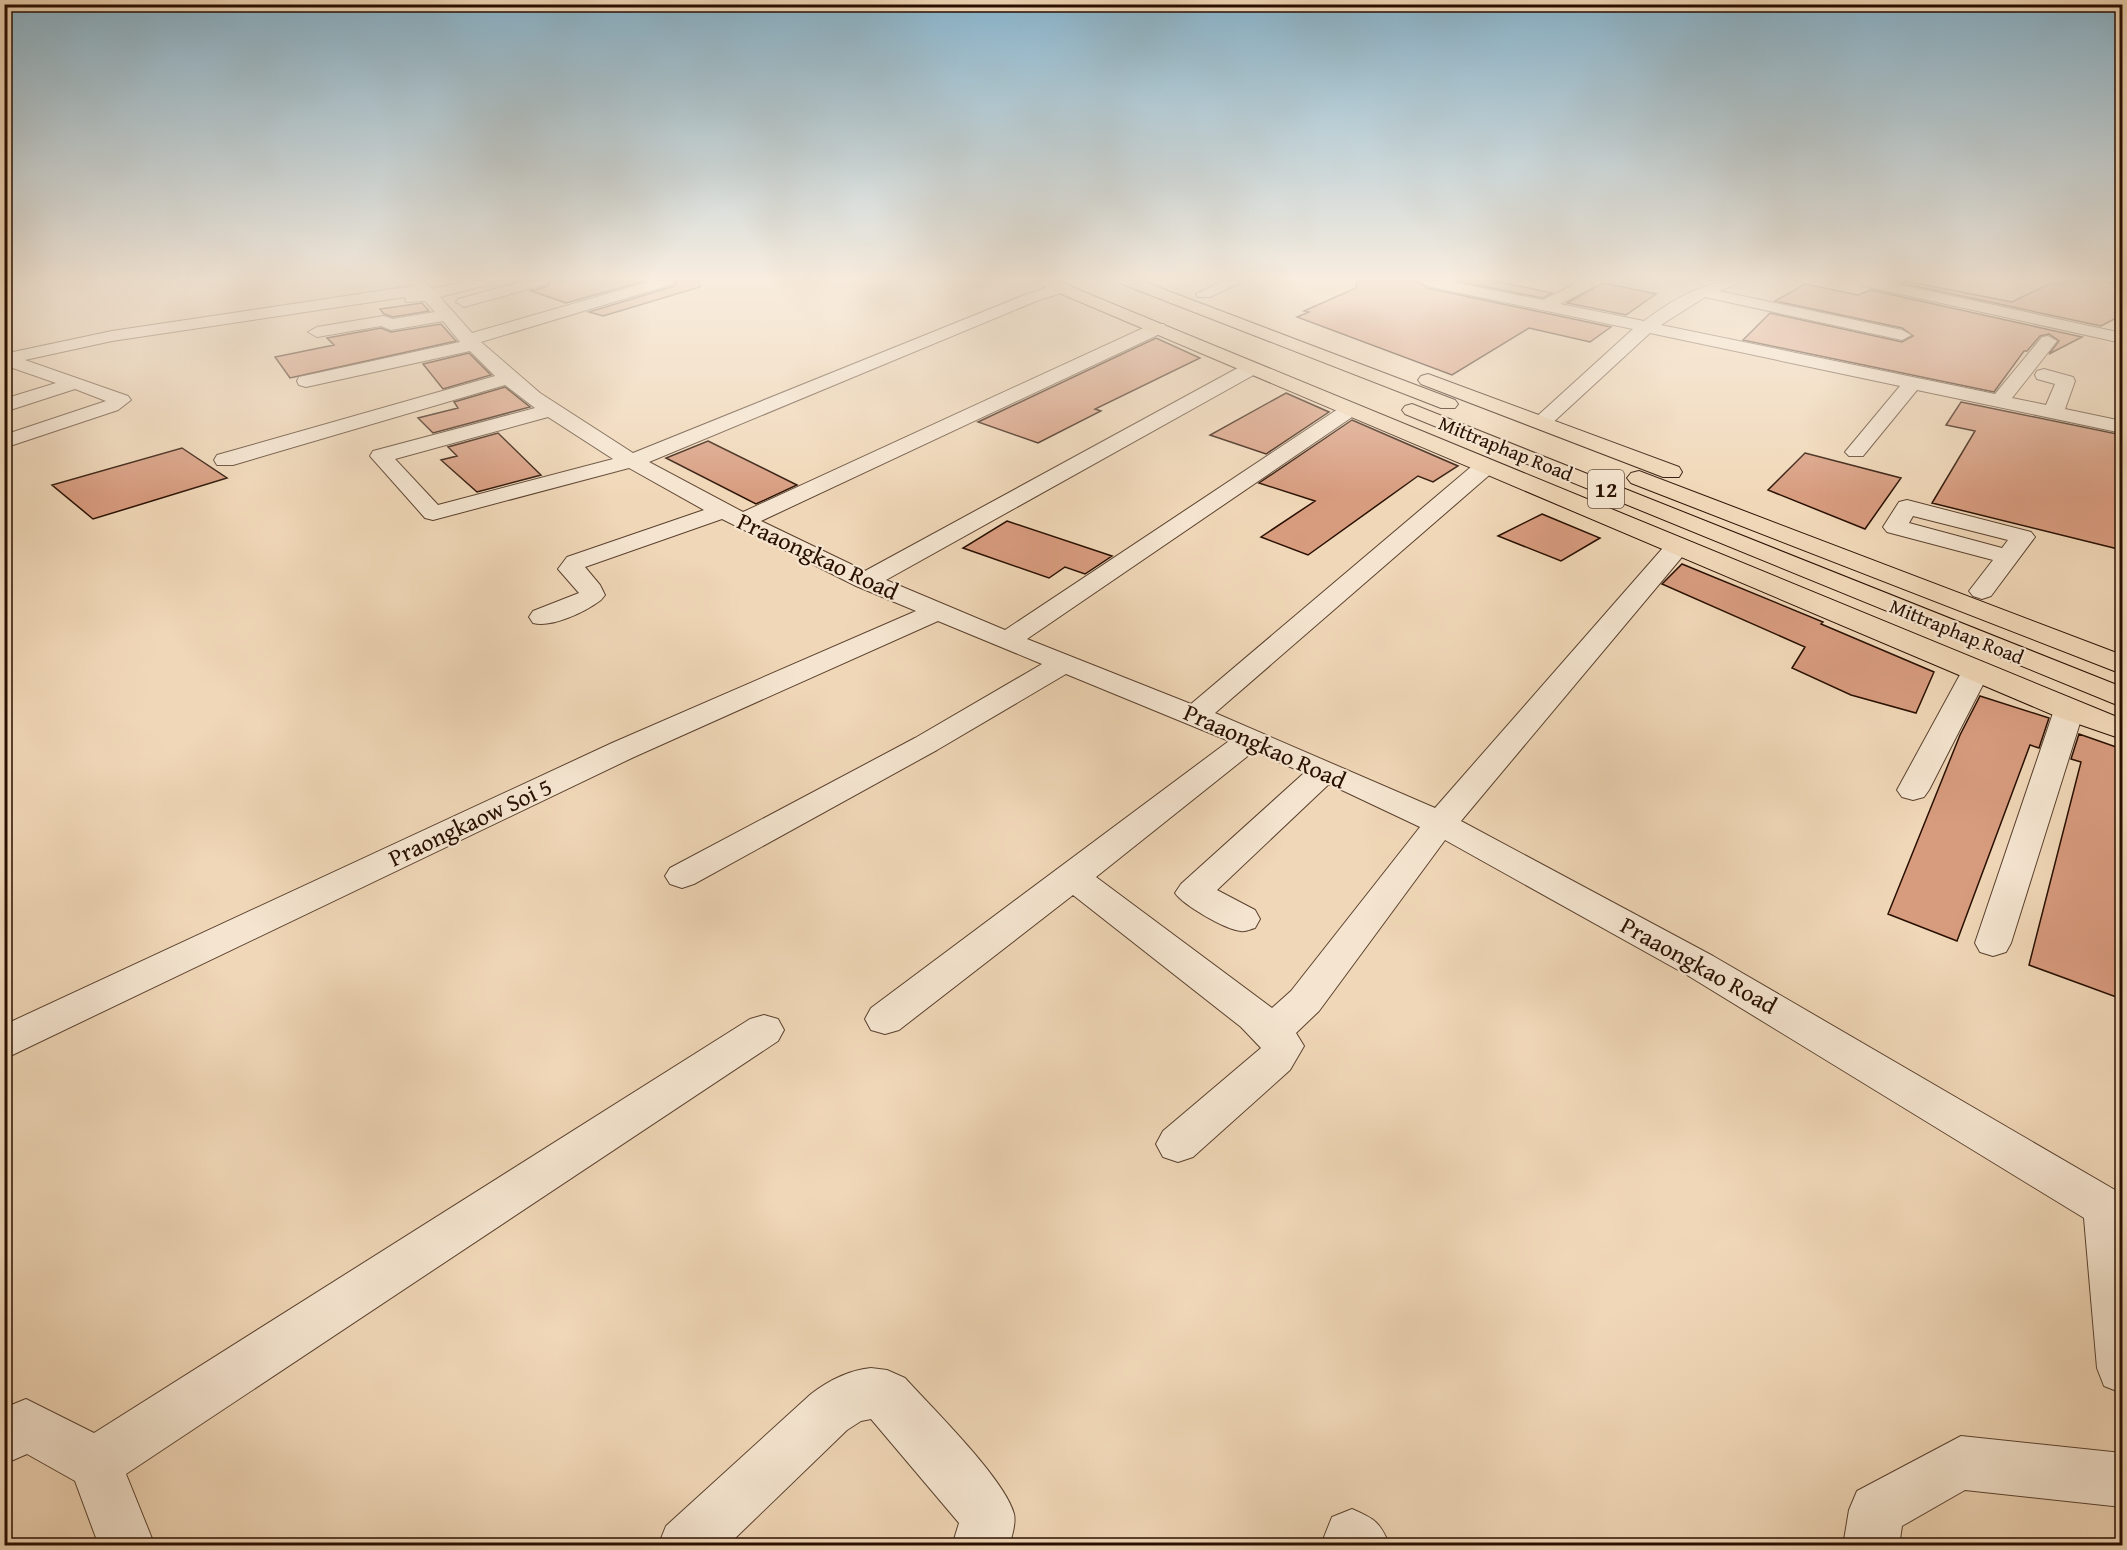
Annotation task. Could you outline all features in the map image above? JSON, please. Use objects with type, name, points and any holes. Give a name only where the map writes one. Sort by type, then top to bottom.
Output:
[{"type":"main road","points":[[1218,353],[2069,710],[2122,729]]},
{"type":"main road","name":"Mittraphap Road","points":[[1316,353],[2122,665]]},
{"type":"main road","points":[[1326,353],[1421,377]]},
{"type":"main road","points":[[1359,353],[2122,646]]},
{"type":"main road","points":[[1274,354],[1345,406]]},
{"type":"main road","name":"Mittraphap Road","points":[[1274,354],[2122,698]]},
{"type":"street","points":[[7,359],[33,353]]},
{"type":"street","points":[[306,381],[422,353]]},
{"type":"street","name":"Praaongkao Road","points":[[481,353],[508,378],[552,410],[632,461],[733,516],[865,580],[1195,715],[1440,824],[1775,1008],[2114,1213]]},
{"type":"street","points":[[552,410],[381,456],[434,513],[632,461],[895,353]]},
{"type":"street","points":[[542,617],[592,595],[591,590],[570,569],[576,562],[733,516],[1101,353]]},
{"type":"street","points":[[1541,423],[1618,353]]},
{"type":"street","points":[[1776,353],[2122,427]]},
{"type":"street","points":[[1868,373],[1890,353]]},
{"type":"street","points":[[2000,401],[2038,353]]},
{"type":"street","points":[[4,442],[111,406],[121,400],[7,359]]},
{"type":"street","points":[[865,580],[1252,368]]},
{"type":"street","points":[[2044,375],[2066,381],[2053,412]]},
{"type":"street","points":[[225,460],[508,378]]},
{"type":"street","points":[[4,406],[75,383]]},
{"type":"street","points":[[1856,452],[1912,383]]},
{"type":"street","points":[[1009,639],[1345,406]]},
{"type":"street","points":[[1195,715],[1486,466]]},
{"type":"street","points":[[1272,1031],[1305,1000],[1440,824],[1677,546]]},
{"type":"street","points":[[1982,591],[2009,557]]},
{"type":"street","name":"Praongkaow Soi 5","points":[[4,1043],[622,750],[939,611]]},
{"type":"street","points":[[682,876],[926,744],[1066,662]]},
{"type":"street","points":[[1913,790],[1976,671]]},
{"type":"street","points":[[1993,943],[2069,710]]},
{"type":"street","points":[[885,1019],[1251,739]]},
{"type":"street","points":[[1242,919],[1193,893],[1323,772]]},
{"type":"street","points":[[1073,877],[1272,1031],[1284,1046],[1276,1059],[1178,1144]]},
{"type":"street","points":[[95,1463],[764,1030]]},
{"type":"street","points":[[2114,1213],[2122,1368]]},
{"type":"street","points":[[686,1545],[829,1412],[849,1397],[870,1392],[887,1396],[976,1500],[987,1516],[985,1535],[980,1545]]},
{"type":"street","points":[[4,1438],[26,1425],[95,1463],[127,1545]]},
{"type":"street","points":[[1871,1545],[1876,1510],[1961,1463],[2122,1480]]},
{"type":"building","points":[[293,353],[401,353],[290,378],[275,357]]},
{"type":"building","points":[[469,353],[491,375],[443,389],[423,364]]},
{"type":"building","points":[[1124,353],[1190,353],[1200,358],[1095,409],[1101,411],[1038,443],[978,422]]},
{"type":"building","points":[[1394,353],[1487,353],[1452,375]]},
{"type":"building","points":[[1807,353],[2022,353],[1994,392]]},
{"type":"building","points":[[505,387],[530,407],[433,433],[418,418],[458,408],[454,402]]},
{"type":"building","points":[[1286,393],[1329,412],[1266,454],[1210,435]]},
{"type":"building","points":[[1961,402],[2122,435],[2122,550],[1932,503],[1975,431],[1946,425]]},
{"type":"building","points":[[1352,420],[1458,466],[1433,482],[1418,476],[1308,555],[1261,537],[1315,501],[1259,483]]},
{"type":"building","points":[[498,433],[541,475],[477,492],[441,460],[457,456],[448,447]]},
{"type":"building","points":[[708,441],[797,485],[756,504],[666,458]]},
{"type":"building","points":[[182,448],[227,478],[93,519],[52,485]]},
{"type":"building","points":[[1805,453],[1901,478],[1865,529],[1768,490]]},
{"type":"building","points":[[1542,514],[1600,538],[1561,561],[1498,536]]},
{"type":"building","points":[[1007,521],[1112,556],[1085,574],[1065,567],[1049,578],[963,548]]},
{"type":"building","points":[[1682,564],[1823,622],[1821,624],[1934,672],[1916,713],[1851,695],[1792,668],[1805,647],[1662,584]]},
{"type":"building","points":[[1980,696],[2049,718],[2039,748],[2030,745],[1957,941],[1888,914],[1960,735]]},
{"type":"building","points":[[2079,734],[2122,749],[2122,980],[2119,998],[2029,965],[2081,762],[2071,759]]}]
